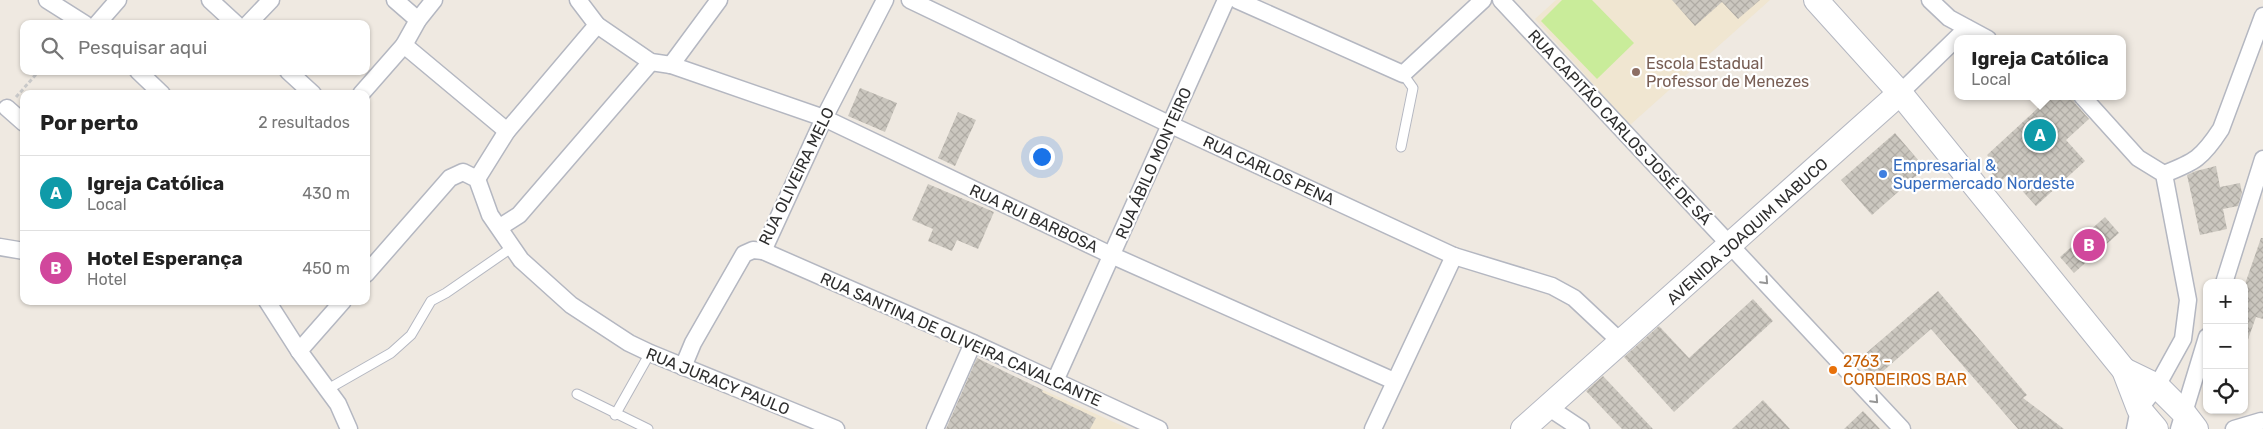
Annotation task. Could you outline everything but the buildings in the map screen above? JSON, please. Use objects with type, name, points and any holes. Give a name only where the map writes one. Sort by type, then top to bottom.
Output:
[{"type":"main road","points":[[1816,0],[1900,93],[2124,370],[2137,419],[2156,429]]},
{"type":"main road","name":"AVENIDA JOAQUIM NABUCO","points":[[1523,429],[1732,245],[1900,93]]},
{"type":"main road","points":[[2124,370],[2157,386],[2186,423]]},
{"type":"street","points":[[47,0],[79,20]]},
{"type":"street","points":[[100,20],[118,0]]},
{"type":"street","points":[[210,0],[232,20]]},
{"type":"street","points":[[252,20],[271,0]]},
{"type":"street","points":[[395,0],[418,20]]},
{"type":"street","points":[[365,90],[404,45],[418,20],[434,0]]},
{"type":"street","points":[[500,227],[519,215],[651,62],[597,25],[578,0]]},
{"type":"street","points":[[671,65],[719,0]]},
{"type":"street","name":"RUA OLIVEIRA MELO","points":[[683,367],[693,343],[744,254],[753,250],[763,251],[824,118],[885,0]]},
{"type":"street","name":"RUA CARLOS PENA","points":[[910,0],[1171,125],[1454,256],[1552,286],[1574,298],[1622,343]]},
{"type":"street","name":"RUA ÁBILO MONTEIRO","points":[[1055,381],[1226,0]]},
{"type":"street","points":[[1237,0],[1403,74],[1483,0]]},
{"type":"street","name":"RUA CAPITÃO CARLOS JOSÉ DE SÁ","points":[[1501,0],[1902,429]]},
{"type":"street","points":[[1930,0],[1949,18],[1980,35]]},
{"type":"street","points":[[2164,174],[2193,163],[2211,144],[2220,129],[2263,16]]},
{"type":"street","points":[[370,269],[450,178],[470,175],[597,25]]},
{"type":"street","name":"AVENIDA JOAQUIM NABUCO","points":[[1960,35],[1967,28]]},
{"type":"street","name":"AVENIDA JOAQUIM NABUCO","points":[[1900,93],[1954,41]]},
{"type":"street","points":[[404,45],[507,131]]},
{"type":"street","name":"RUA RUI BARBOSA","points":[[651,62],[671,65],[824,118],[1111,255],[1394,381]]},
{"type":"street","points":[[142,75],[158,90]]},
{"type":"street","points":[[292,75],[309,90]]},
{"type":"street","points":[[2086,100],[2138,158],[2164,174],[2188,300],[2183,339],[2137,419]]},
{"type":"street","points":[[7,108],[20,119]]},
{"type":"street","points":[[2225,279],[2263,159]]},
{"type":"street","name":"RUA JURACY PAULO","points":[[470,175],[490,215],[514,246],[521,260],[571,306],[629,343],[650,353],[836,429]]},
{"type":"street","points":[[0,247],[20,250]]},
{"type":"street","name":"RUA SANTINA DE OLIVEIRA CAVALCANTE","points":[[763,251],[1159,429]]},
{"type":"street","points":[[1372,429],[1454,256]]},
{"type":"street","points":[[270,305],[299,351],[338,404],[350,429]]},
{"type":"street","points":[[299,351],[339,305]]},
{"type":"street","points":[[934,429],[973,344]]},
{"type":"street","points":[[2186,423],[2203,353]]},
{"type":"street","points":[[1548,408],[1581,429]]},
{"type":"street","points":[[2234,429],[2259,423]]},
{"type":"lane","points":[[1401,147],[1413,88],[1403,74]]},
{"type":"lane","points":[[328,389],[391,353],[411,335],[432,301],[514,246]]},
{"type":"lane","points":[[615,415],[650,353]]},
{"type":"lane","points":[[577,394],[615,415],[648,429]]},
{"type":"path","points":[[23,90],[36,75]]},
{"type":"path","points":[[7,108],[20,93]]},
{"type":"shaded area","name":"Escola Estadual Professor de Menezes","points":[[1556,0],[1770,0],[1630,125],[1535,19]]},
{"type":"shaded area","points":[[1043,390],[1129,429],[1024,429]]},
{"type":"green space","points":[[1562,0],[1592,0],[1634,43],[1597,79],[1541,21]]},
{"type":"place","name":"Escola Estadual Professor de Menezes","points":[[1636,72]]},
{"type":"place","name":"Igreja Católica","points":[[2040,135]]},
{"type":"place","name":"Empresarial & Supermercado Nordeste","points":[[1883,174]]},
{"type":"place","name":"Hotel Esperança","points":[[2089,245]]},
{"type":"place","name":"2763 - CORDEIROS BAR","points":[[1833,370]]}]
